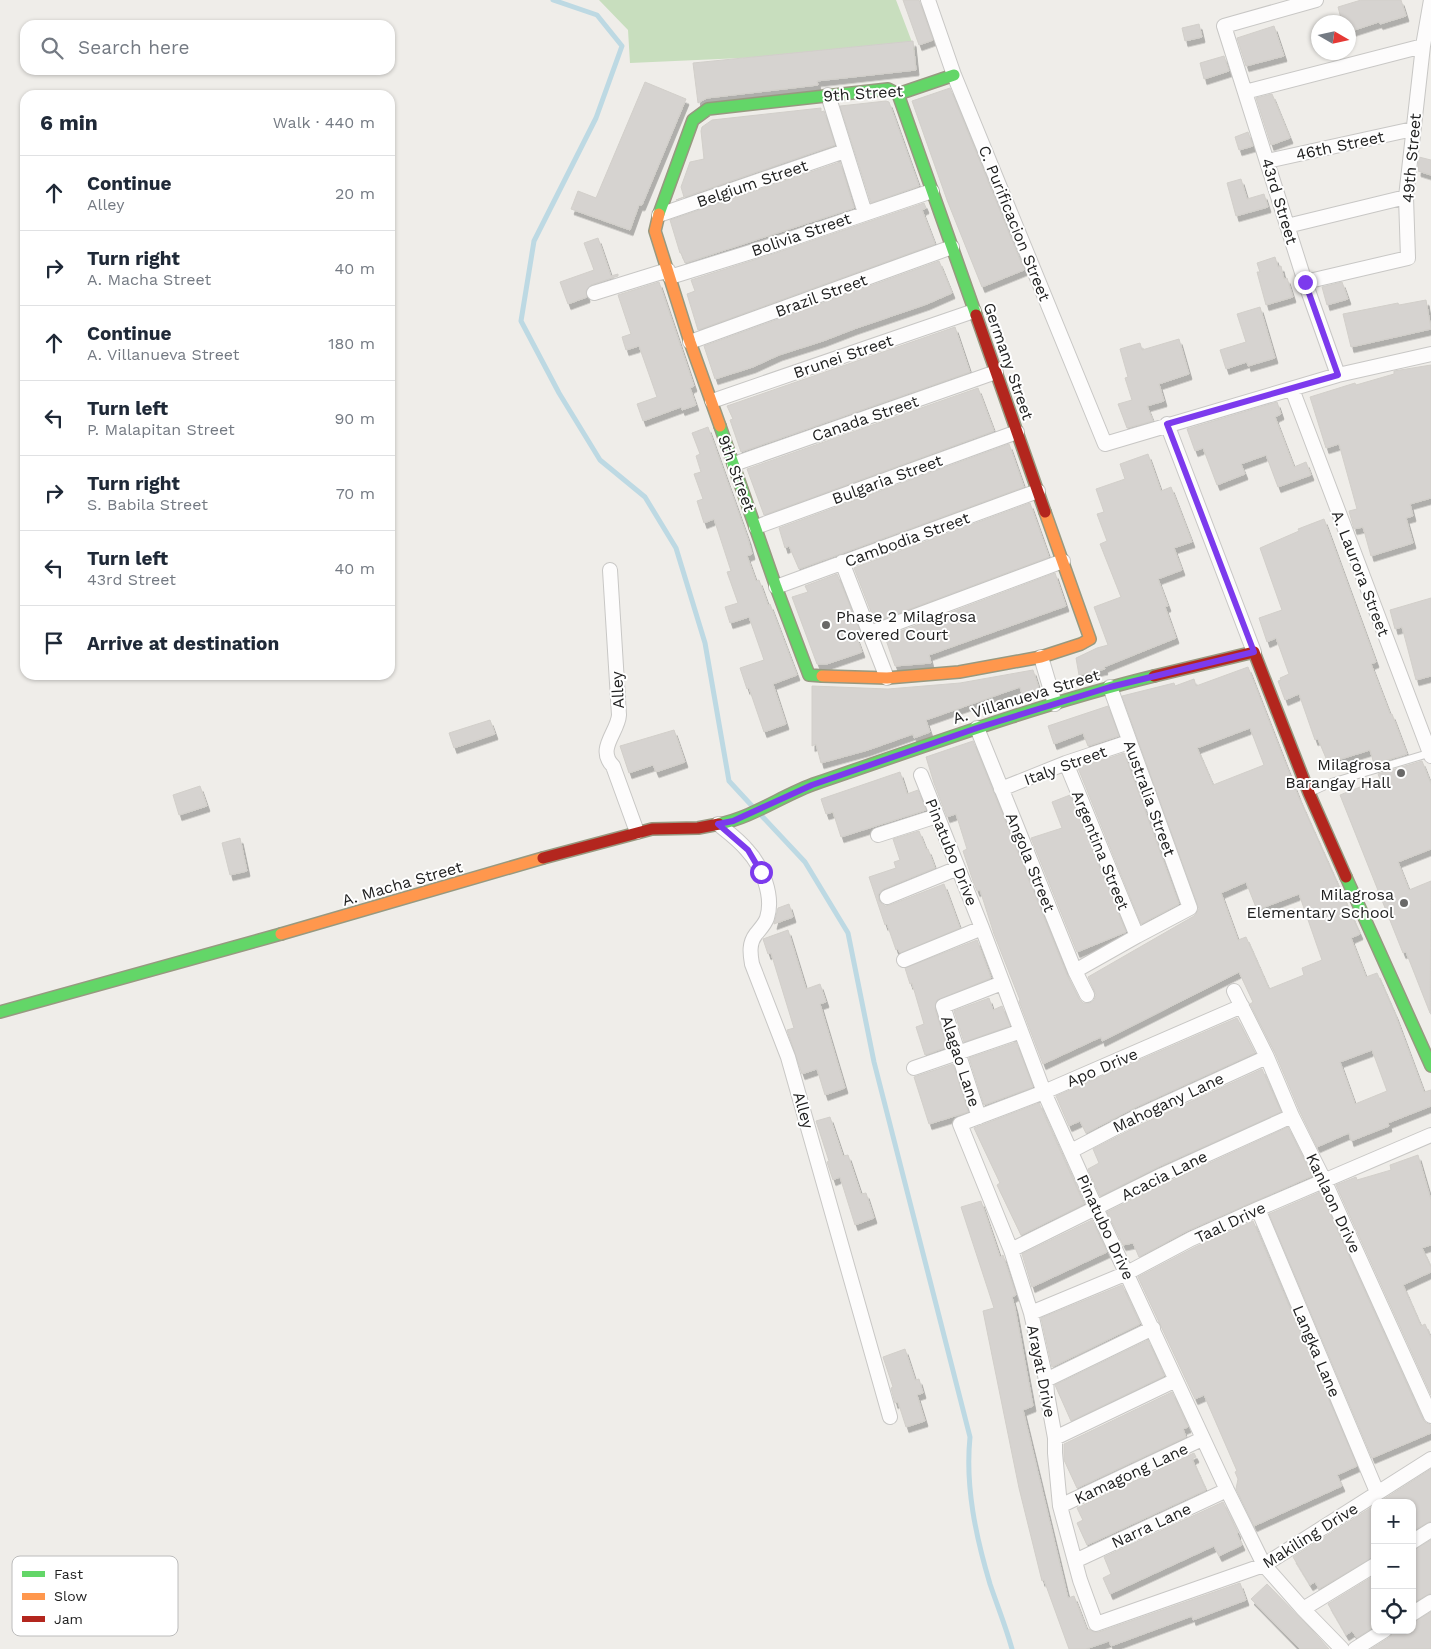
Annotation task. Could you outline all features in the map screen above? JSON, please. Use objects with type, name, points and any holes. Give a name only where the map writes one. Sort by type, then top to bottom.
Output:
[{"type":"street","name":"C. Purificacion Street","points":[[928,0],[954,74],[1105,444],[1167,424]]},
{"type":"street","name":"43rd Street","points":[[1316,0],[1224,26],[1305,282],[1338,375]]},
{"type":"street","name":"49th Street","points":[[1305,282],[1408,258],[1406,197],[1423,46],[1431,0]]},
{"type":"street","points":[[1245,92],[1423,46]]},
{"type":"street","name":"9th Street","points":[[887,678],[809,675],[690,342],[655,231],[693,120],[708,109],[888,89],[898,94],[954,74]]},
{"type":"street","name":"Germany Street","points":[[898,94],[1090,639],[1081,644],[1041,657]]},
{"type":"street","points":[[828,96],[865,213]]},
{"type":"street","name":"46th Street","points":[[1267,161],[1414,129]]},
{"type":"street","name":"Belgium Street","points":[[659,215],[845,151]]},
{"type":"street","name":"Bolivia Street","points":[[669,274],[770,246],[932,191]]},
{"type":"street","points":[[1287,226],[1406,197]]},
{"type":"street","name":"Brazil Street","points":[[690,342],[952,248]]},
{"type":"street","points":[[594,293],[669,274]]},
{"type":"street","name":"Brunei Street","points":[[712,401],[974,311]]},
{"type":"street","points":[[1431,354],[1338,375],[1167,424],[1309,793],[1431,1066]]},
{"type":"street","name":"Canada Street","points":[[734,464],[996,372]]},
{"type":"street","name":"A. Laurora Street","points":[[1292,389],[1431,754]]},
{"type":"street","name":"Bulgaria Street","points":[[756,526],[1017,432]]},
{"type":"street","name":"Cambodia Street","points":[[776,587],[1038,491]]},
{"type":"street","points":[[870,633],[1062,561]]},
{"type":"street","points":[[842,562],[887,678],[959,672],[1041,657],[1055,704]]},
{"type":"street","name":"Alley","points":[[610,570],[619,715],[618,722],[607,744],[607,755],[613,766],[637,832]]},
{"type":"street","name":"A. Villanueva Street","points":[[812,785],[977,728],[1110,687],[1254,652]]},
{"type":"street","name":"Australia Street","points":[[1110,687],[1190,908],[1136,936]]},
{"type":"street","name":"Angola Street","points":[[977,728],[1075,971],[1087,995]]},
{"type":"street","name":"Italy Street","points":[[1001,789],[1066,763],[1129,742]]},
{"type":"street","name":"Argentina Street","points":[[1066,763],[1136,936]]},
{"type":"street","name":"Pinatubo Drive","points":[[921,775],[982,928],[1044,1092],[1202,1439],[1264,1566],[1342,1649]]},
{"type":"street","name":"A. Macha Street","points":[[0,1012],[277,936],[637,832],[652,829],[698,828],[733,821],[812,785]]},
{"type":"street","points":[[878,835],[937,816]]},
{"type":"street","name":"Alley","points":[[718,824],[748,850],[761,872],[767,891],[767,919],[754,936],[750,953],[752,964],[788,1056],[890,1417]]},
{"type":"street","points":[[886,897],[958,868]]},
{"type":"street","points":[[904,960],[982,928]]},
{"type":"street","points":[[1075,971],[1136,936]]},
{"type":"street","name":"Alagao Lane","points":[[979,1116],[943,1006],[1002,983]]},
{"type":"street","name":"Kanlaon Drive","points":[[1234,991],[1267,1056],[1292,1116],[1324,1180],[1431,1416]]},
{"type":"street","name":"Apo Drive","points":[[960,1124],[1044,1092],[1242,1006]]},
{"type":"street","points":[[914,1068],[1021,1031]]},
{"type":"street","name":"Mahogany Lane","points":[[1071,1151],[1138,1116],[1267,1056]]},
{"type":"street","name":"Acacia Lane","points":[[1011,1250],[1162,1175],[1292,1116]]},
{"type":"street","name":"Arayat Drive","points":[[960,1124],[1011,1250],[1031,1313],[1046,1380],[1046,1394],[1055,1438],[1060,1506],[1080,1580],[1096,1624]]},
{"type":"street","name":"Taal Drive","points":[[1031,1313],[1127,1273],[1192,1239],[1258,1209],[1431,1135]]},
{"type":"street","name":"Langka Lane","points":[[1258,1209],[1377,1492]]},
{"type":"street","points":[[1046,1380],[1153,1328]]},
{"type":"street","points":[[1055,1438],[1176,1380]]},
{"type":"street","name":"Kamagong Lane","points":[[1060,1506],[1202,1439]]},
{"type":"street","name":"Makiling Drive","points":[[1096,1624],[1264,1566],[1431,1458]]},
{"type":"street","name":"Narra Lane","points":[[1075,1561],[1227,1490]]},
{"type":"street","points":[[1416,1539],[1431,1530]]},
{"type":"street","points":[[1303,1609],[1371,1567]]},
{"type":"street","points":[[1416,1611],[1431,1602]]},
{"type":"street","points":[[1355,1649],[1379,1634]]},
{"type":"lane","points":[[1309,793],[1333,782],[1431,754]]},
{"type":"green space","points":[[599,0],[896,0],[915,50],[630,63],[628,30]]},
{"type":"building","points":[[903,0],[919,0],[933,40],[919,45]]},
{"type":"building","points":[[1361,0],[1401,0],[1406,16],[1356,29],[1356,15],[1340,15],[1338,7]]},
{"type":"building","points":[[1199,24],[1202,37],[1185,41],[1182,28]]},
{"type":"building","points":[[1274,26],[1284,56],[1246,66],[1237,38]]},
{"type":"building","points":[[913,41],[916,70],[817,81],[818,85],[707,98],[698,103],[693,63]]},
{"type":"building","points":[[1224,56],[1229,71],[1204,79],[1200,63]]},
{"type":"building","points":[[645,82],[686,99],[642,205],[639,205],[630,230],[571,209],[578,191],[596,198]]},
{"type":"building","points":[[950,88],[1024,270],[982,287],[947,200],[912,101]]},
{"type":"building","points":[[1272,94],[1290,138],[1271,145],[1256,98]]},
{"type":"building","points":[[889,102],[919,186],[871,203],[840,106]]},
{"type":"building","points":[[821,108],[821,112],[824,111],[835,145],[676,200],[684,197],[681,187],[690,162],[704,159],[701,131],[702,127],[712,120]]},
{"type":"building","points":[[1248,132],[1253,146],[1239,150],[1235,137]]},
{"type":"building","points":[[1419,157],[1431,160],[1431,175],[1418,171]]},
{"type":"building","points":[[840,162],[854,208],[685,263],[670,220]]},
{"type":"building","points":[[1241,179],[1247,199],[1264,194],[1268,207],[1236,216],[1227,183]]},
{"type":"building","points":[[924,203],[926,208],[922,210],[935,244],[698,330],[687,294],[695,291],[691,280]]},
{"type":"building","points":[[598,238],[611,276],[618,274],[618,276],[591,285],[586,291],[587,297],[568,304],[560,282],[594,270],[584,243]]},
{"type":"building","points":[[1275,257],[1278,267],[1281,266],[1284,279],[1287,278],[1293,297],[1266,305],[1257,272],[1260,272],[1257,263]]},
{"type":"building","points":[[939,261],[952,293],[927,304],[715,379],[704,346]]},
{"type":"building","points":[[659,282],[694,386],[690,388],[696,405],[682,410],[681,407],[643,421],[637,404],[657,397],[639,346],[626,350],[622,337],[631,334],[618,295]]},
{"type":"building","points":[[1342,282],[1348,299],[1327,305],[1322,287]]},
{"type":"building","points":[[1426,300],[1431,329],[1351,347],[1343,314],[1398,303],[1399,305]]},
{"type":"building","points":[[1260,307],[1275,358],[1248,366],[1247,362],[1226,369],[1220,350],[1246,342],[1237,314]]},
{"type":"building","points":[[955,327],[970,372],[741,452],[730,420],[733,419],[727,406]]},
{"type":"building","points":[[1179,339],[1189,374],[1159,384],[1164,401],[1147,406],[1153,421],[1127,428],[1118,404],[1132,400],[1125,378],[1128,377],[1120,349],[1140,343],[1142,350]]},
{"type":"building","points":[[1431,365],[1431,498],[1410,504],[1413,516],[1406,518],[1413,543],[1371,556],[1363,527],[1354,529],[1349,511],[1357,509],[1339,444],[1326,448],[1310,397],[1355,383],[1356,385],[1394,374],[1394,371]]},
{"type":"building","points":[[978,388],[994,431],[764,515],[747,469]]},
{"type":"building","points":[[1277,402],[1281,414],[1275,417],[1294,467],[1306,462],[1311,475],[1278,487],[1266,455],[1241,464],[1245,474],[1217,485],[1203,448],[1195,451],[1187,429]]},
{"type":"building","points":[[708,427],[748,539],[752,554],[747,556],[756,581],[759,580],[768,605],[770,604],[797,675],[773,684],[786,724],[764,732],[740,668],[764,660],[749,617],[730,623],[725,607],[738,603],[727,572],[731,571],[714,519],[704,523],[697,501],[703,499],[694,474],[701,472],[696,456],[700,454],[692,433]]},
{"type":"building","points":[[1009,444],[1024,487],[799,569],[789,546],[785,548],[779,528]]},
{"type":"building","points":[[1148,454],[1161,491],[1171,487],[1192,542],[1174,548],[1182,570],[1158,579],[1168,606],[1165,607],[1176,638],[1104,667],[1105,669],[1079,675],[1076,658],[1108,645],[1094,607],[1121,597],[1100,544],[1107,541],[1097,514],[1104,512],[1096,489],[1125,479],[1120,464]]},
{"type":"building","points":[[1030,503],[1049,557],[875,622],[854,568]]},
{"type":"building","points":[[1324,519],[1376,662],[1371,664],[1407,754],[1374,764],[1370,750],[1328,763],[1318,739],[1315,740],[1299,694],[1285,700],[1278,681],[1289,674],[1276,638],[1267,642],[1259,618],[1282,610],[1260,548],[1299,531],[1298,529]]},
{"type":"building","points":[[1055,573],[1066,606],[929,655],[931,663],[895,666],[885,637]]},
{"type":"building","name":"Phase 2 Milagrosa Covered Court","points":[[837,574],[860,631],[855,633],[862,652],[827,664],[817,664],[792,597],[808,592],[805,586]]},
{"type":"building","points":[[1431,598],[1431,676],[1416,680],[1402,627],[1395,629],[1390,610]]},
{"type":"building","points":[[1248,667],[1299,798],[1360,934],[1351,938],[1366,977],[1377,973],[1395,1014],[1424,1092],[1431,1090],[1431,1106],[1388,1123],[1389,1126],[1351,1141],[1349,1133],[1317,1147],[1275,1053],[1250,1004],[1253,1002],[1239,972],[1102,1041],[1101,1037],[1043,1064],[994,934],[980,890],[977,891],[973,881],[963,851],[967,849],[956,814],[947,817],[926,757],[973,741],[1067,975],[1079,999],[1083,1003],[1090,1003],[1096,995],[1088,977],[1194,916],[1199,909],[1122,696],[1174,683],[1175,686],[1194,679],[1196,686]],"holes":[[[1250,728],[1264,765],[1213,785],[1197,748]],[[1246,882],[1257,910],[1299,894],[1322,960],[1302,968],[1304,975],[1269,989],[1246,937],[1238,940],[1221,893]],[[1372,1050],[1387,1091],[1355,1104],[1340,1062]]]},
{"type":"building","points":[[1033,670],[1039,689],[1022,694],[1020,687],[926,720],[930,732],[914,738],[913,734],[868,750],[821,763],[816,744],[812,746],[812,686],[888,689],[960,683]]},
{"type":"building","points":[[1108,706],[1119,736],[1088,746],[1083,733],[1054,744],[1048,726]]},
{"type":"building","points":[[490,720],[495,734],[454,748],[449,733]]},
{"type":"building","points":[[674,730],[685,762],[656,772],[653,765],[629,773],[620,746]]},
{"type":"building","points":[[1124,753],[1179,904],[1141,924],[1078,768]]},
{"type":"building","name":"Milagrosa Elementary School","points":[[1422,761],[1431,784],[1431,849],[1398,862],[1409,890],[1431,881],[1430,1013],[1406,952],[1403,953],[1340,795],[1380,779],[1378,774]]},
{"type":"building","points":[[900,772],[907,794],[918,790],[926,810],[841,837],[833,812],[826,814],[821,799]]},
{"type":"building","points":[[200,786],[207,806],[179,815],[173,795]]},
{"type":"building","points":[[1070,795],[1126,932],[1077,952],[1031,838],[1062,828],[1052,802]]},
{"type":"building","points":[[919,831],[935,868],[883,889],[878,895],[879,901],[885,906],[890,905],[944,884],[960,928],[900,953],[898,949],[896,950],[887,924],[885,925],[869,877],[896,868],[894,862],[900,860],[893,839]]},
{"type":"building","points":[[240,838],[247,871],[230,875],[222,843]]},
{"type":"building","points":[[789,904],[793,917],[774,924],[778,908]]},
{"type":"building","points":[[788,930],[806,989],[820,984],[826,1002],[820,1004],[845,1088],[825,1095],[817,1069],[802,1074],[787,1030],[794,1028],[771,953],[768,954],[763,939]]},
{"type":"building","points":[[977,940],[991,978],[937,1000],[935,1009],[947,1047],[925,1055],[916,1027],[924,1024],[912,983],[910,984],[905,968]]},
{"type":"building","points":[[989,998],[993,1010],[1002,1006],[1010,1026],[964,1042],[954,1011]]},
{"type":"building","points":[[1237,1018],[1255,1053],[1134,1108],[1086,1133],[1080,1121],[1069,1126],[1056,1096]]},
{"type":"building","points":[[1016,1042],[1033,1087],[984,1105],[969,1058]]},
{"type":"building","points":[[953,1064],[968,1112],[929,1124],[914,1077]]},
{"type":"building","points":[[1262,1069],[1281,1112],[1158,1167],[1100,1196],[1088,1169],[1099,1163],[1093,1149],[1142,1124]]},
{"type":"building","points":[[1039,1103],[1084,1204],[1021,1235],[997,1185],[1000,1183],[974,1128]]},
{"type":"building","points":[[830,1117],[843,1156],[848,1155],[861,1194],[866,1193],[874,1218],[855,1225],[840,1177],[833,1180],[816,1121]]},
{"type":"building","points":[[1288,1127],[1312,1176],[1187,1231],[1139,1257],[1133,1243],[1123,1245],[1107,1212]]},
{"type":"building","points":[[1418,1155],[1431,1200],[1431,1245],[1422,1248],[1431,1267],[1431,1272],[1403,1285],[1421,1326],[1425,1324],[1431,1338],[1431,1395],[1336,1185],[1356,1177],[1357,1180],[1391,1170],[1390,1165]]},
{"type":"building","points":[[1320,1192],[1423,1420],[1431,1425],[1431,1433],[1372,1458],[1269,1214]]},
{"type":"building","points":[[981,1201],[1000,1257],[1003,1255],[1016,1295],[1012,1297],[1033,1406],[1023,1410],[1068,1598],[1074,1596],[1087,1630],[1099,1632],[1240,1583],[1246,1600],[1193,1620],[1192,1616],[1111,1646],[1109,1641],[1086,1649],[1069,1649],[1044,1580],[1042,1581],[1019,1488],[983,1311],[994,1308],[961,1207]]},
{"type":"building","points":[[1092,1220],[1107,1252],[1032,1287],[1022,1254]]},
{"type":"building","points":[[1253,1221],[1357,1466],[1337,1475],[1342,1486],[1254,1526],[1236,1489],[1238,1479],[1235,1472],[1237,1471],[1204,1395],[1195,1399],[1138,1277],[1195,1247]]},
{"type":"building","points":[[1122,1285],[1140,1324],[1052,1367],[1041,1318]]},
{"type":"building","points":[[1148,1340],[1164,1376],[1071,1421],[1055,1385]]},
{"type":"building","points":[[905,1349],[915,1380],[919,1379],[923,1393],[917,1395],[925,1421],[906,1427],[898,1402],[895,1403],[891,1388],[893,1387],[883,1357]]},
{"type":"building","points":[[1172,1392],[1188,1427],[1183,1429],[1186,1437],[1077,1488],[1064,1460],[1064,1444]]},
{"type":"building","points":[[1194,1453],[1196,1457],[1192,1459],[1206,1490],[1087,1545],[1077,1523],[1083,1520],[1077,1508]]},
{"type":"building","points":[[1431,1469],[1431,1521],[1416,1529],[1416,1499],[1384,1499]]},
{"type":"building","points":[[1223,1502],[1242,1545],[1219,1556],[1214,1546],[1110,1594],[1103,1578],[1111,1574],[1104,1557]]},
{"type":"building","points":[[1371,1508],[1371,1558],[1319,1589],[1315,1582],[1310,1585],[1293,1557]]},
{"type":"building","points":[[1431,1540],[1431,1593],[1416,1601],[1416,1589],[1416,1549]]},
{"type":"building","points":[[1371,1577],[1371,1629],[1357,1638],[1352,1631],[1346,1635],[1328,1604]]},
{"type":"building","points":[[1267,1584],[1329,1649],[1300,1649],[1251,1599]]},
{"type":"building","points":[[1431,1612],[1431,1649],[1371,1649],[1392,1634],[1416,1634],[1416,1621]]},
{"type":"waterway","points":[[553,0],[597,15],[622,46],[596,118],[534,241],[521,321],[559,393],[600,460],[645,497],[676,548],[705,643],[729,781],[753,807]]},
{"type":"waterway","points":[[759,813],[805,862],[848,933],[874,1062],[970,1437],[970,1493],[980,1548],[1012,1649]]},
{"type":"traffic: fast","points":[[659,214],[693,120],[708,109],[888,89],[898,94],[954,75]]},
{"type":"traffic: fast","points":[[898,94],[976,315]]},
{"type":"traffic: fast","points":[[720,426],[809,675],[822,676]]},
{"type":"traffic: fast","points":[[719,824],[757,811],[817,783],[942,740],[1069,699],[1154,676]]},
{"type":"traffic: fast","points":[[1346,877],[1431,1066]]},
{"type":"traffic: fast","points":[[0,1012],[281,934]]},
{"type":"traffic: slow","points":[[659,214],[655,231],[690,342],[720,426]]},
{"type":"traffic: slow","points":[[822,676],[887,678],[959,672],[1041,657],[1081,644],[1090,639],[1045,512]]},
{"type":"traffic: slow","points":[[281,934],[543,858]]},
{"type":"traffic: jam","points":[[976,315],[1045,512]]},
{"type":"traffic: jam","points":[[1154,676],[1254,652],[1309,793],[1346,877]]},
{"type":"traffic: jam","points":[[543,858],[652,829],[698,828],[719,824]]},
{"type":"place","name":"Phase 2 Milagrosa Covered Court","points":[[826,625]]},
{"type":"place","name":"Milagrosa Barangay Hall","points":[[1401,773]]},
{"type":"place","name":"Milagrosa Elementary School","points":[[1404,903]]},
{"type":"route","points":[[761,872],[748,850],[718,824],[733,821],[812,785],[977,728],[1110,687],[1254,652],[1167,424],[1338,375],[1305,282]]}]
